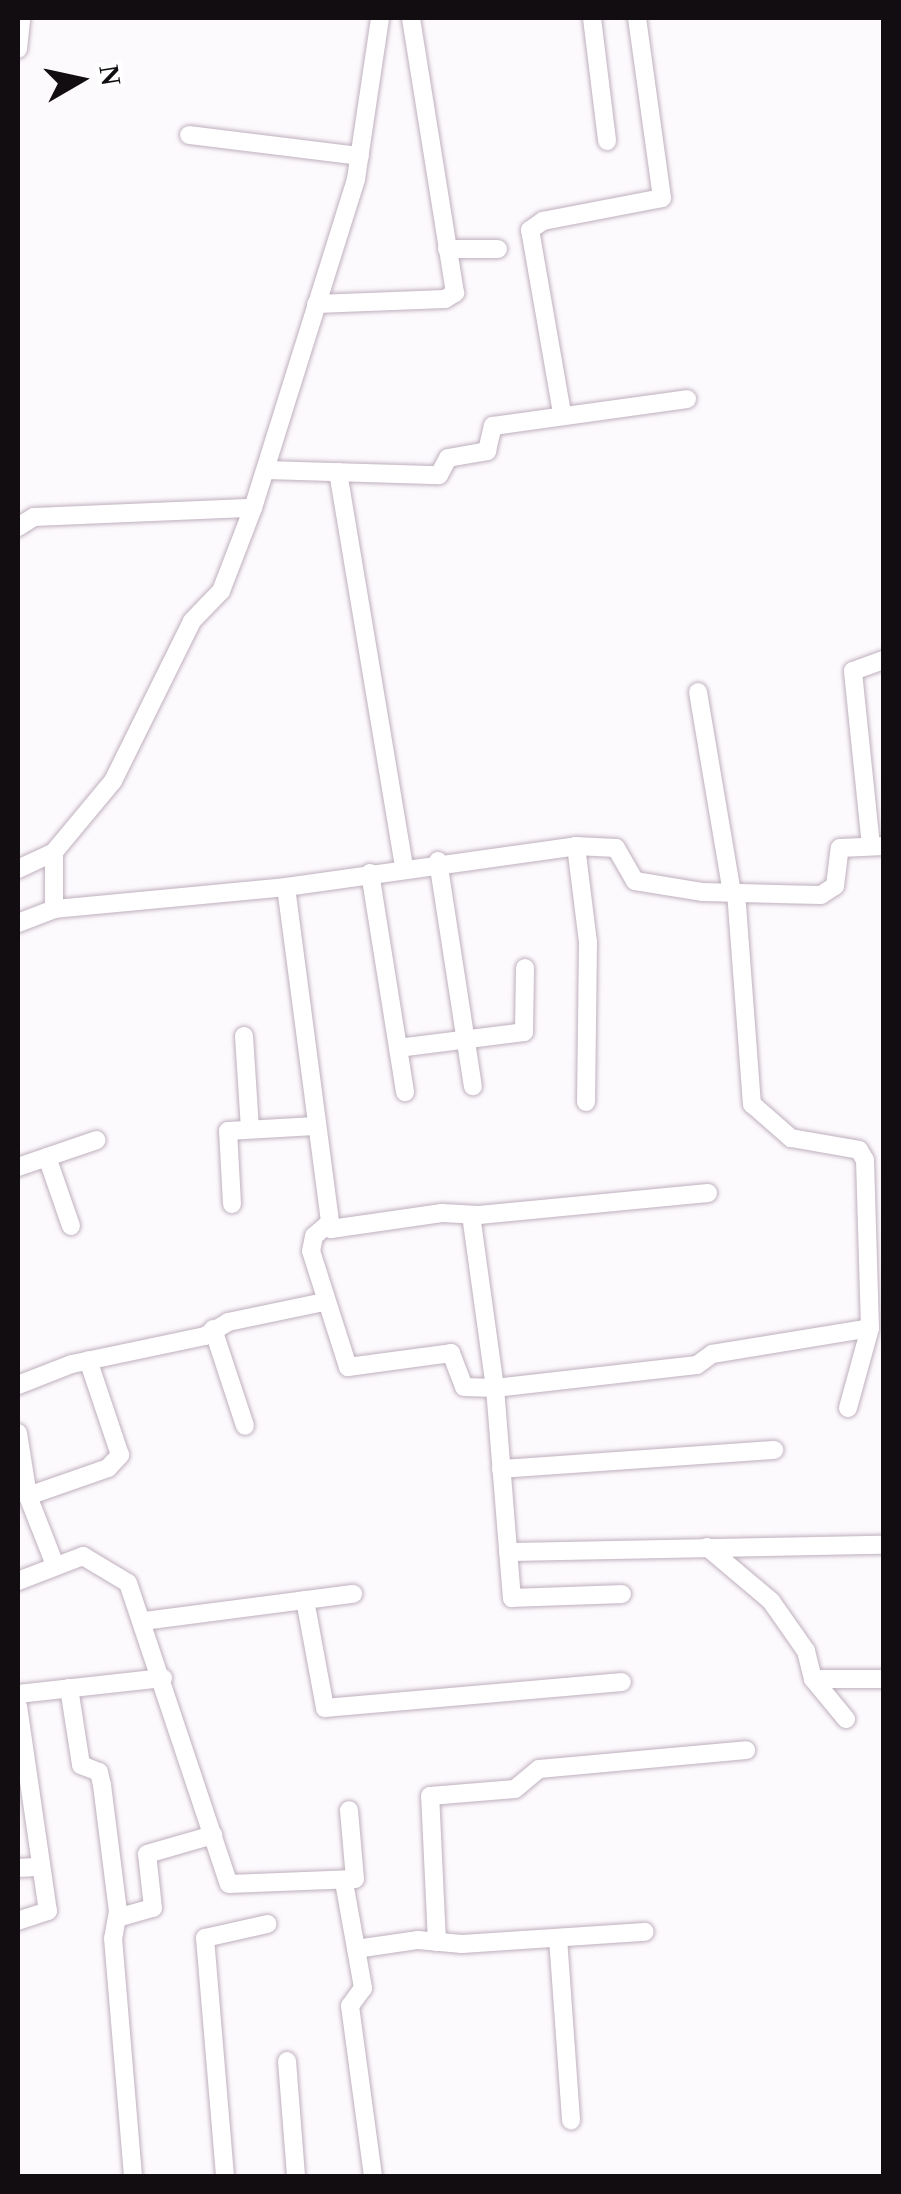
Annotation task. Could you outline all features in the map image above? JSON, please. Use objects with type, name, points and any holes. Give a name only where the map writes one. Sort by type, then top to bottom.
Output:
[{"type":"street","points":[[18,50],[21,18]]},
{"type":"street","points":[[18,869],[54,852],[112,780],[192,621],[220,591],[266,470],[360,156],[380,18]]},
{"type":"street","points":[[316,304],[445,300],[455,293],[411,18]]},
{"type":"street","points":[[592,18],[607,141]]},
{"type":"street","points":[[562,414],[530,230],[543,221],[662,198],[637,18]]},
{"type":"street","points":[[190,136],[360,156]]},
{"type":"street","points":[[447,249],[498,249]]},
{"type":"street","points":[[266,470],[439,475],[448,458],[487,451],[490,427],[687,398]]},
{"type":"street","points":[[338,472],[404,868]]},
{"type":"street","points":[[18,527],[34,517],[253,508]]},
{"type":"street","points":[[18,923],[54,910],[286,886],[438,862],[576,846],[616,848],[635,881],[734,892],[830,893],[840,848],[877,846],[853,671],[884,660]]},
{"type":"street","points":[[698,692],[734,892],[748,1091],[778,1130],[863,1154],[870,1328],[848,1408]]},
{"type":"street","points":[[576,846],[588,942],[586,1102]]},
{"type":"street","points":[[54,852],[54,910]]},
{"type":"street","points":[[438,862],[473,1086]]},
{"type":"street","points":[[370,874],[405,1092]]},
{"type":"street","points":[[286,886],[328,1224],[310,1244],[324,1302],[348,1367],[451,1352],[464,1387],[495,1388],[692,1366],[725,1351],[870,1328]]},
{"type":"street","points":[[398,1048],[524,1032],[525,968]]},
{"type":"street","points":[[244,1036],[250,1128]]},
{"type":"street","points":[[232,1204],[226,1133],[250,1128],[315,1126]]},
{"type":"street","points":[[18,1167],[97,1140]]},
{"type":"street","points":[[48,1156],[71,1226]]},
{"type":"street","points":[[328,1224],[347,1230],[442,1213],[471,1215],[708,1193]]},
{"type":"street","points":[[471,1215],[495,1388],[515,1600],[622,1594]]},
{"type":"street","points":[[18,1384],[88,1360],[324,1302]]},
{"type":"street","points":[[213,1329],[246,1426]]},
{"type":"street","points":[[28,1496],[118,1460],[88,1360]]},
{"type":"street","points":[[18,1434],[28,1496],[55,1565]]},
{"type":"street","points":[[502,1469],[774,1450]]},
{"type":"street","points":[[508,1552],[884,1545]]},
{"type":"street","points":[[707,1547],[771,1601],[806,1651],[813,1679],[846,1719]]},
{"type":"street","points":[[18,1581],[86,1556],[118,1573],[144,1621],[232,1886],[344,1882],[356,1877],[349,1810]]},
{"type":"street","points":[[144,1621],[353,1594]]},
{"type":"street","points":[[305,1600],[325,1708],[622,1682]]},
{"type":"street","points":[[18,1694],[162,1678]]},
{"type":"street","points":[[813,1679],[884,1678]]},
{"type":"street","points":[[69,1688],[81,1767],[100,1776],[116,1918],[113,1942],[134,2176]]},
{"type":"street","points":[[18,1706],[48,1911],[18,1921]]},
{"type":"street","points":[[436,1942],[430,1796],[515,1789],[540,1768],[746,1750]]},
{"type":"street","points":[[116,1918],[154,1908],[146,1854],[213,1835]]},
{"type":"street","points":[[18,1868],[40,1867]]},
{"type":"street","points":[[344,1882],[364,1993],[350,2010],[372,2176]]},
{"type":"street","points":[[224,2176],[205,1938],[268,1924]]},
{"type":"street","points":[[356,1950],[436,1942],[645,1932]]},
{"type":"street","points":[[558,1938],[571,2122]]},
{"type":"street","points":[[287,2062],[296,2176]]}]
